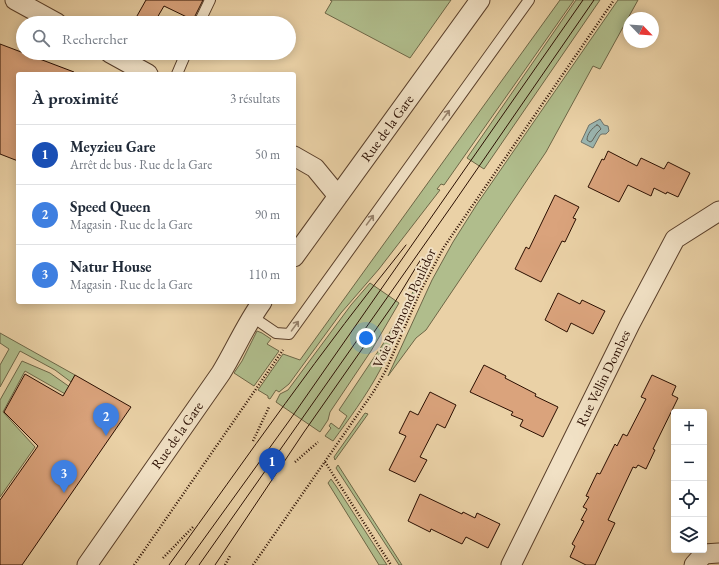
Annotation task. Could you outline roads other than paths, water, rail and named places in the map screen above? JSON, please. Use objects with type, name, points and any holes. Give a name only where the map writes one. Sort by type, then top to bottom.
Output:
[{"type":"street","points":[[15,0],[44,16]]},
{"type":"street","name":"Rue de la Gare","points":[[296,254],[480,0]]},
{"type":"street","points":[[123,60],[144,72]]},
{"type":"street","points":[[296,157],[315,168],[338,196]]},
{"type":"street","name":"Rue Vellin Dombes","points":[[511,565],[630,324],[675,239],[719,211]]},
{"type":"street","name":"Rue de la Gare","points":[[87,565],[221,373],[256,309]]},
{"type":"street","points":[[694,565],[704,554],[719,553]]},
{"type":"lane","points":[[202,16],[210,0]]},
{"type":"lane","points":[[256,309],[276,333],[289,334],[528,0]]},
{"type":"lane","points":[[178,72],[183,60]]},
{"type":"water","points":[[600,119],[604,125],[608,126],[609,131],[606,134],[600,135],[593,148],[581,142],[589,125]]},
{"type":"tram line","points":[[185,565],[289,421],[583,0]]},
{"type":"tram line","points":[[199,565],[453,204],[594,0]]},
{"type":"tram line","points":[[169,565],[315,363],[406,245]]},
{"type":"tram line","points":[[215,565],[304,432],[395,302],[421,259]]},
{"type":"place","name":"Speed Queen","points":[[106,436]]},
{"type":"place","name":"Meyzieu Gare","points":[[272,481]]},
{"type":"place","name":"Natur House","points":[[64,493]]}]
